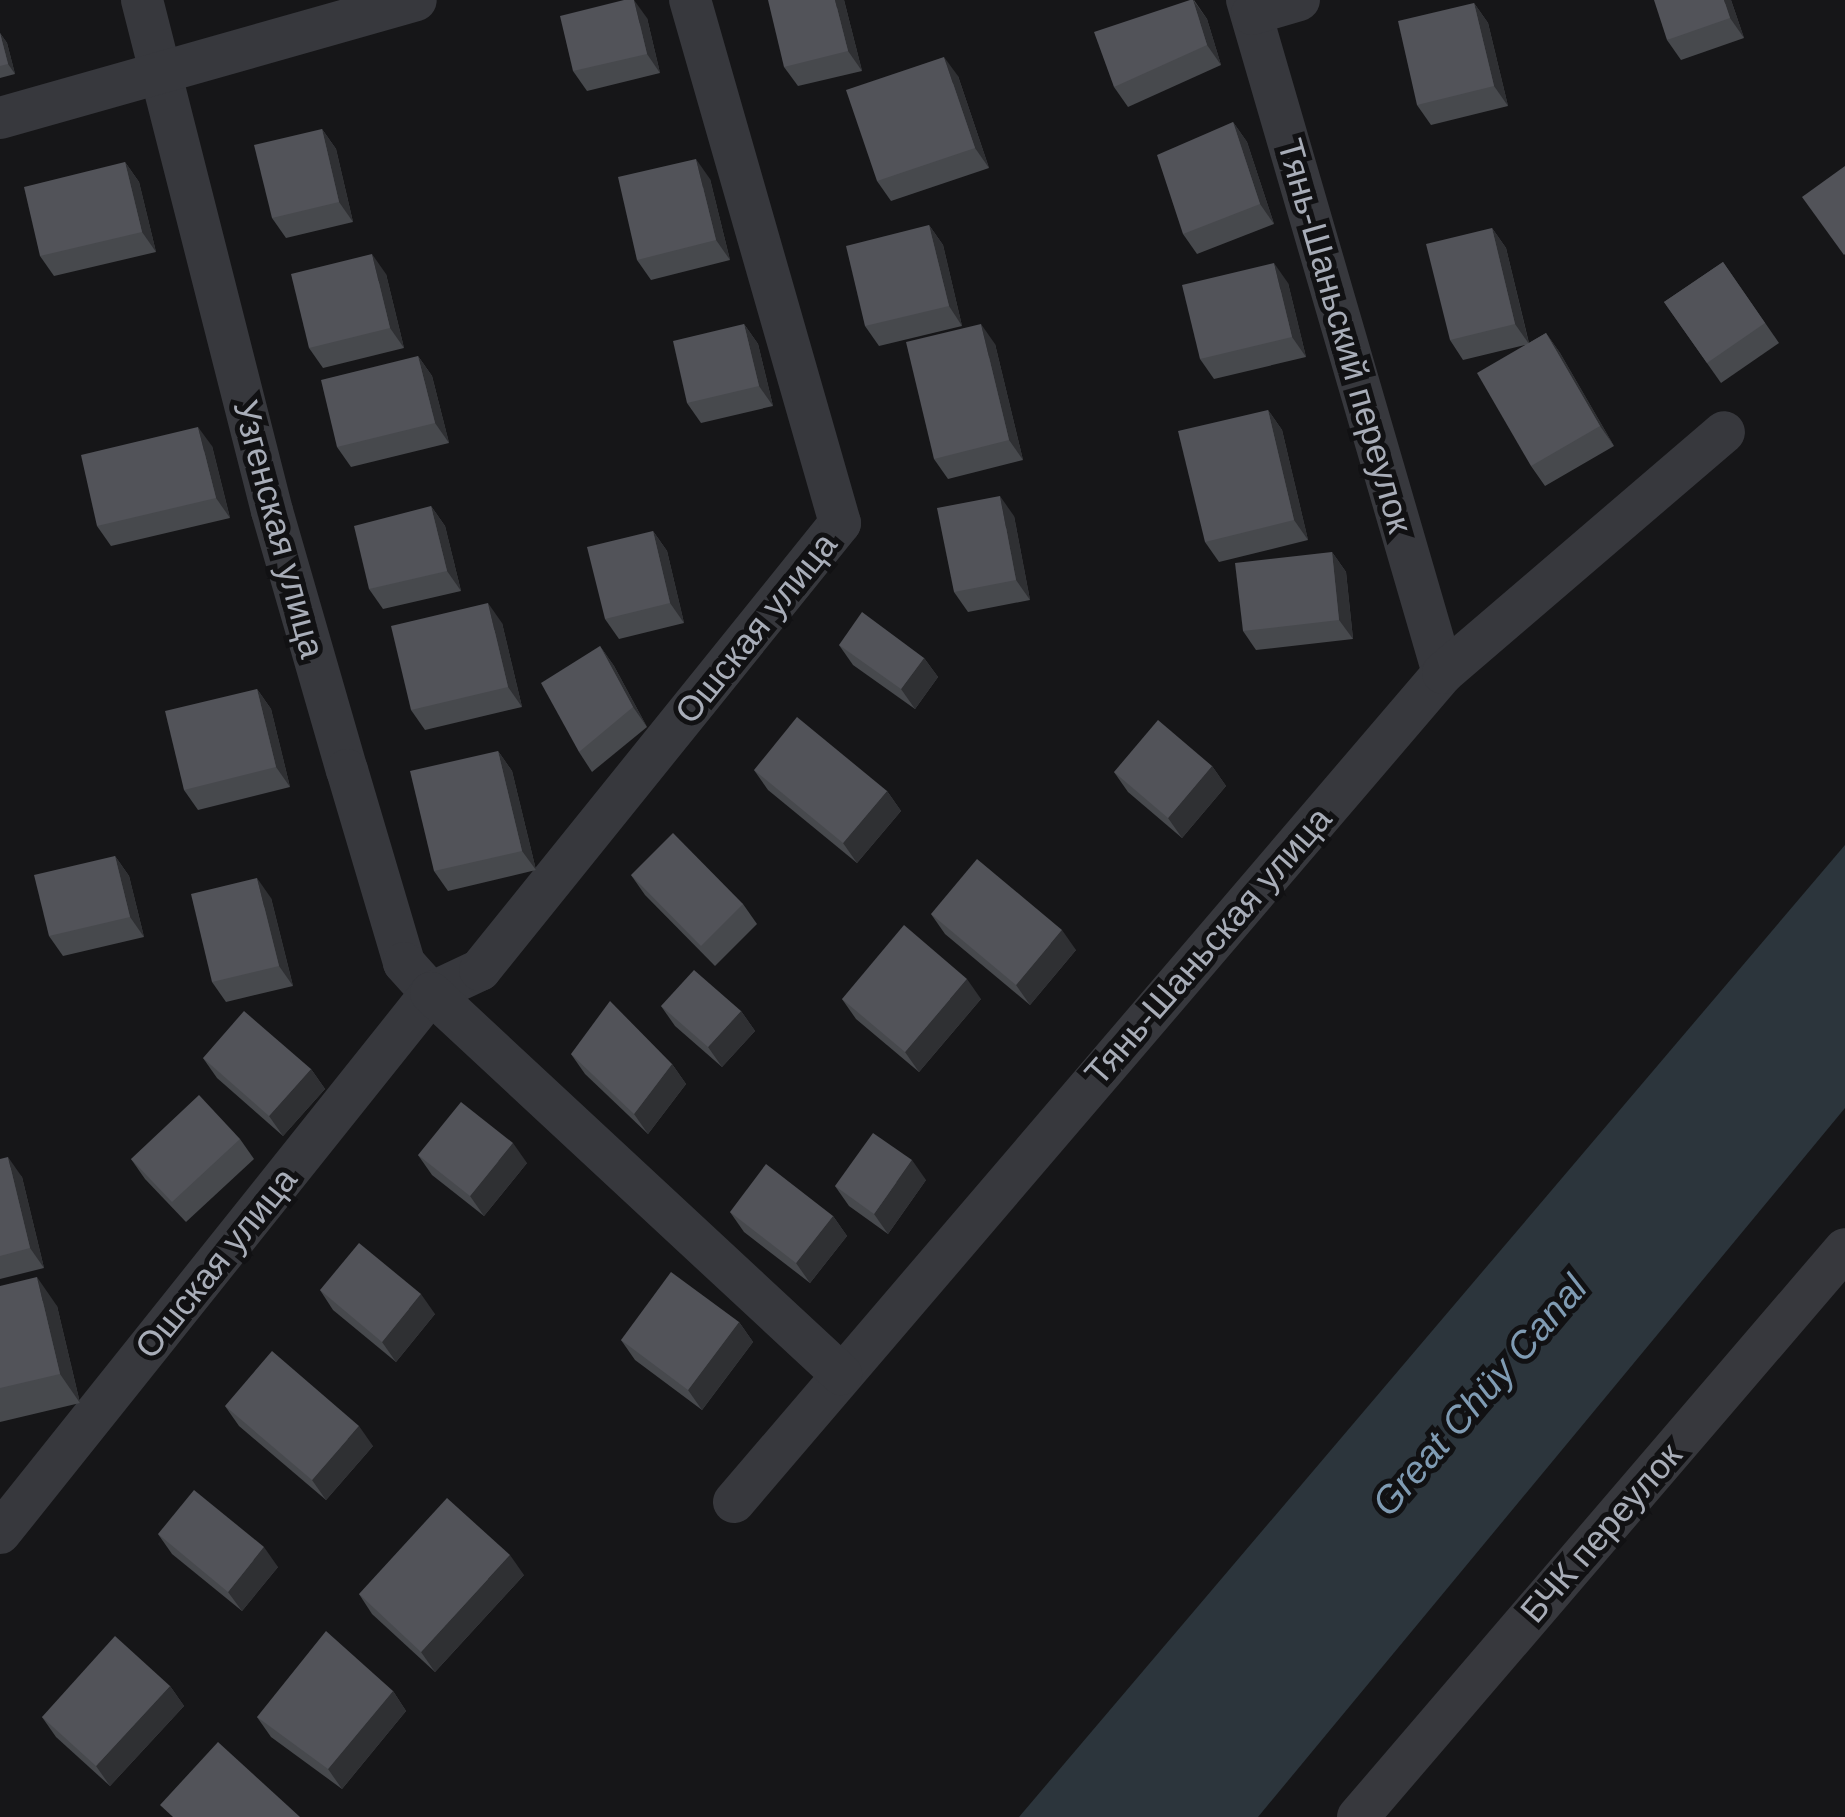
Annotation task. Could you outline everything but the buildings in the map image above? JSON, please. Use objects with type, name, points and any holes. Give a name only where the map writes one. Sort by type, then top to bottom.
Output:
[{"type":"street","name":"Узгенская улица","points":[[142,0],[272,510],[404,963],[431,993],[841,1374]]},
{"type":"street","points":[[0,118],[161,68],[416,0]]},
{"type":"street","name":"Ошская улица","points":[[0,1533],[431,993],[480,970],[840,524],[690,0]]},
{"type":"street","points":[[1250,7],[1299,0]]},
{"type":"street","name":"Тянь-Шаньский переулок","points":[[1250,7],[1443,673]]},
{"type":"street","name":"Тянь-Шаньская улица","points":[[734,1502],[1443,673],[1724,432]]},
{"type":"street","name":"БЧК переулок","points":[[1358,1817],[1845,1249]]},
{"type":"water","name":"Great Chüy Canal","points":[[1845,845],[1845,1108],[1258,1817],[1019,1817]]}]
